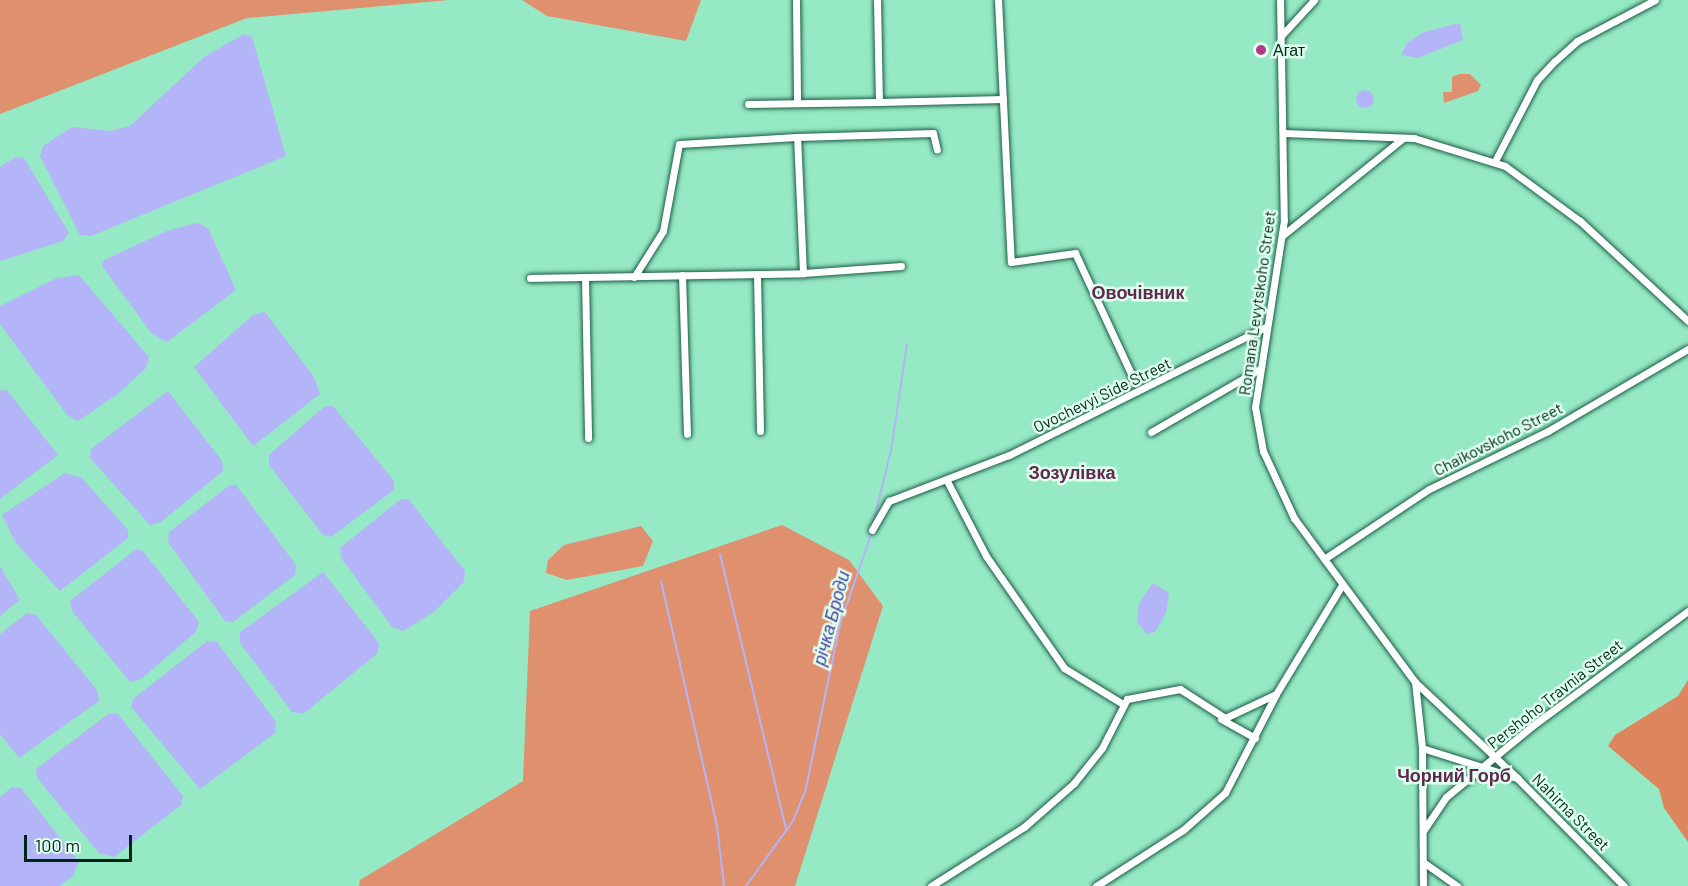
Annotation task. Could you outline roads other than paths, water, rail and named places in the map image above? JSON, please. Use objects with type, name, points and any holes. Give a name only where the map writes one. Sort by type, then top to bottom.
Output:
[{"type":"street","points":[[796,0],[797,103]]},
{"type":"street","points":[[877,0],[879,102]]},
{"type":"street","points":[[998,0],[1011,262],[1075,253],[1135,382]]},
{"type":"street","name":"Romana Levytskoho Street","points":[[1280,0],[1284,133],[1283,235],[1258,370],[1255,406],[1263,451],[1294,518],[1415,682],[1517,778]]},
{"type":"street","points":[[1281,36],[1314,0]]},
{"type":"street","points":[[1495,161],[1537,80],[1555,61],[1577,42],[1655,0]]},
{"type":"street","points":[[748,104],[1003,99]]},
{"type":"street","points":[[633,276],[663,231],[678,144],[933,132],[937,150]]},
{"type":"street","points":[[1284,133],[1403,138],[1495,161],[1574,215],[1688,321]]},
{"type":"street","points":[[797,137],[803,273]]},
{"type":"street","points":[[1283,235],[1403,138]]},
{"type":"street","points":[[530,278],[803,273],[902,266]]},
{"type":"street","points":[[757,274],[760,431]]},
{"type":"street","points":[[682,275],[687,434]]},
{"type":"street","points":[[585,277],[588,438]]},
{"type":"street","name":"Ovochevyi Side Street","points":[[872,530],[889,501],[947,481],[1071,427],[1266,327]]},
{"type":"street","name":"Chaikovskoho Street","points":[[1324,559],[1429,489],[1548,431],[1688,349]]},
{"type":"street","points":[[1151,432],[1258,370]]},
{"type":"street","points":[[947,481],[986,556],[1064,668],[1123,704]]},
{"type":"street","points":[[1096,886],[1211,808],[1236,779],[1276,694],[1342,585]]},
{"type":"street","name":"Pershoho Travnia Street","points":[[1423,831],[1446,797],[1688,611]]},
{"type":"street","points":[[1415,682],[1422,748],[1423,886]]},
{"type":"street","points":[[932,886],[1041,814],[1089,766],[1123,704],[1139,693],[1170,688],[1255,738]]},
{"type":"street","points":[[1211,714],[1241,714],[1276,694]]},
{"type":"street","name":"Nahirna Street","points":[[1422,748],[1481,769],[1517,778],[1624,886]]},
{"type":"street","points":[[1423,862],[1456,886]]},
{"type":"water","points":[[1460,23],[1463,40],[1418,58],[1401,55],[1407,43],[1424,32]]},
{"type":"water","points":[[244,34],[252,37],[286,156],[91,236],[80,235],[40,156],[43,146],[72,127],[110,131],[130,126],[204,57]]},
{"type":"water","points":[[1365,90],[1371,93],[1374,99],[1371,105],[1365,108],[1359,105],[1356,99],[1359,93]]},
{"type":"water","points":[[16,157],[24,158],[69,233],[63,241],[0,261],[0,167]]},
{"type":"water","points":[[198,223],[208,228],[236,290],[167,342],[152,334],[102,266],[104,260],[169,230]]},
{"type":"water","points":[[79,275],[149,357],[146,368],[118,394],[78,421],[67,415],[0,324],[0,306],[57,278]]},
{"type":"water","points":[[265,312],[314,377],[320,394],[253,446],[194,367],[253,315]]},
{"type":"water","points":[[6,389],[58,455],[0,499],[0,391]]},
{"type":"water","points":[[168,391],[222,461],[223,471],[161,522],[150,525],[90,458],[91,449]]},
{"type":"water","points":[[325,406],[333,406],[394,481],[394,490],[331,537],[323,535],[269,465],[269,455]]},
{"type":"water","points":[[65,473],[82,478],[128,530],[128,538],[60,591],[16,543],[2,515]]},
{"type":"water","points":[[230,485],[236,485],[296,565],[295,575],[233,622],[225,621],[168,542],[169,532]]},
{"type":"water","points":[[401,499],[409,500],[465,571],[464,582],[434,612],[403,631],[392,627],[341,558],[340,548]]},
{"type":"water","points":[[135,550],[142,550],[199,622],[196,632],[141,679],[130,682],[72,611],[70,601]]},
{"type":"water","points":[[0,566],[20,600],[0,616]]},
{"type":"water","points":[[323,572],[379,643],[378,653],[303,714],[292,712],[240,643],[240,632]]},
{"type":"water","points":[[1153,583],[1169,593],[1166,613],[1155,632],[1147,634],[1137,622],[1139,603]]},
{"type":"water","points":[[27,613],[36,615],[97,690],[99,701],[19,758],[0,734],[0,634]]},
{"type":"water","points":[[207,641],[217,642],[276,722],[275,733],[200,789],[131,707],[133,699]]},
{"type":"water","points":[[108,714],[118,714],[183,796],[181,805],[114,857],[99,853],[37,778],[36,769]]},
{"type":"water","points":[[12,787],[21,788],[79,862],[73,876],[59,886],[0,886],[0,797]]},
{"type":"waterway","name":"річка Броди","points":[[873,523],[891,451],[907,344]]},
{"type":"waterway","name":"річка Броди","points":[[746,886],[793,821],[806,788],[840,624],[872,532]]},
{"type":"waterway","points":[[720,554],[786,828]]},
{"type":"waterway","points":[[661,581],[717,826],[724,886]]},
{"type":"place","name":"Агат","points":[[1261,50]]},
{"type":"district","name":"Овочівник","points":[[1138,292]]},
{"type":"district","name":"Зозулівка","points":[[1072,472]]},
{"type":"district","name":"Чорний Горб","points":[[1454,775]]}]
